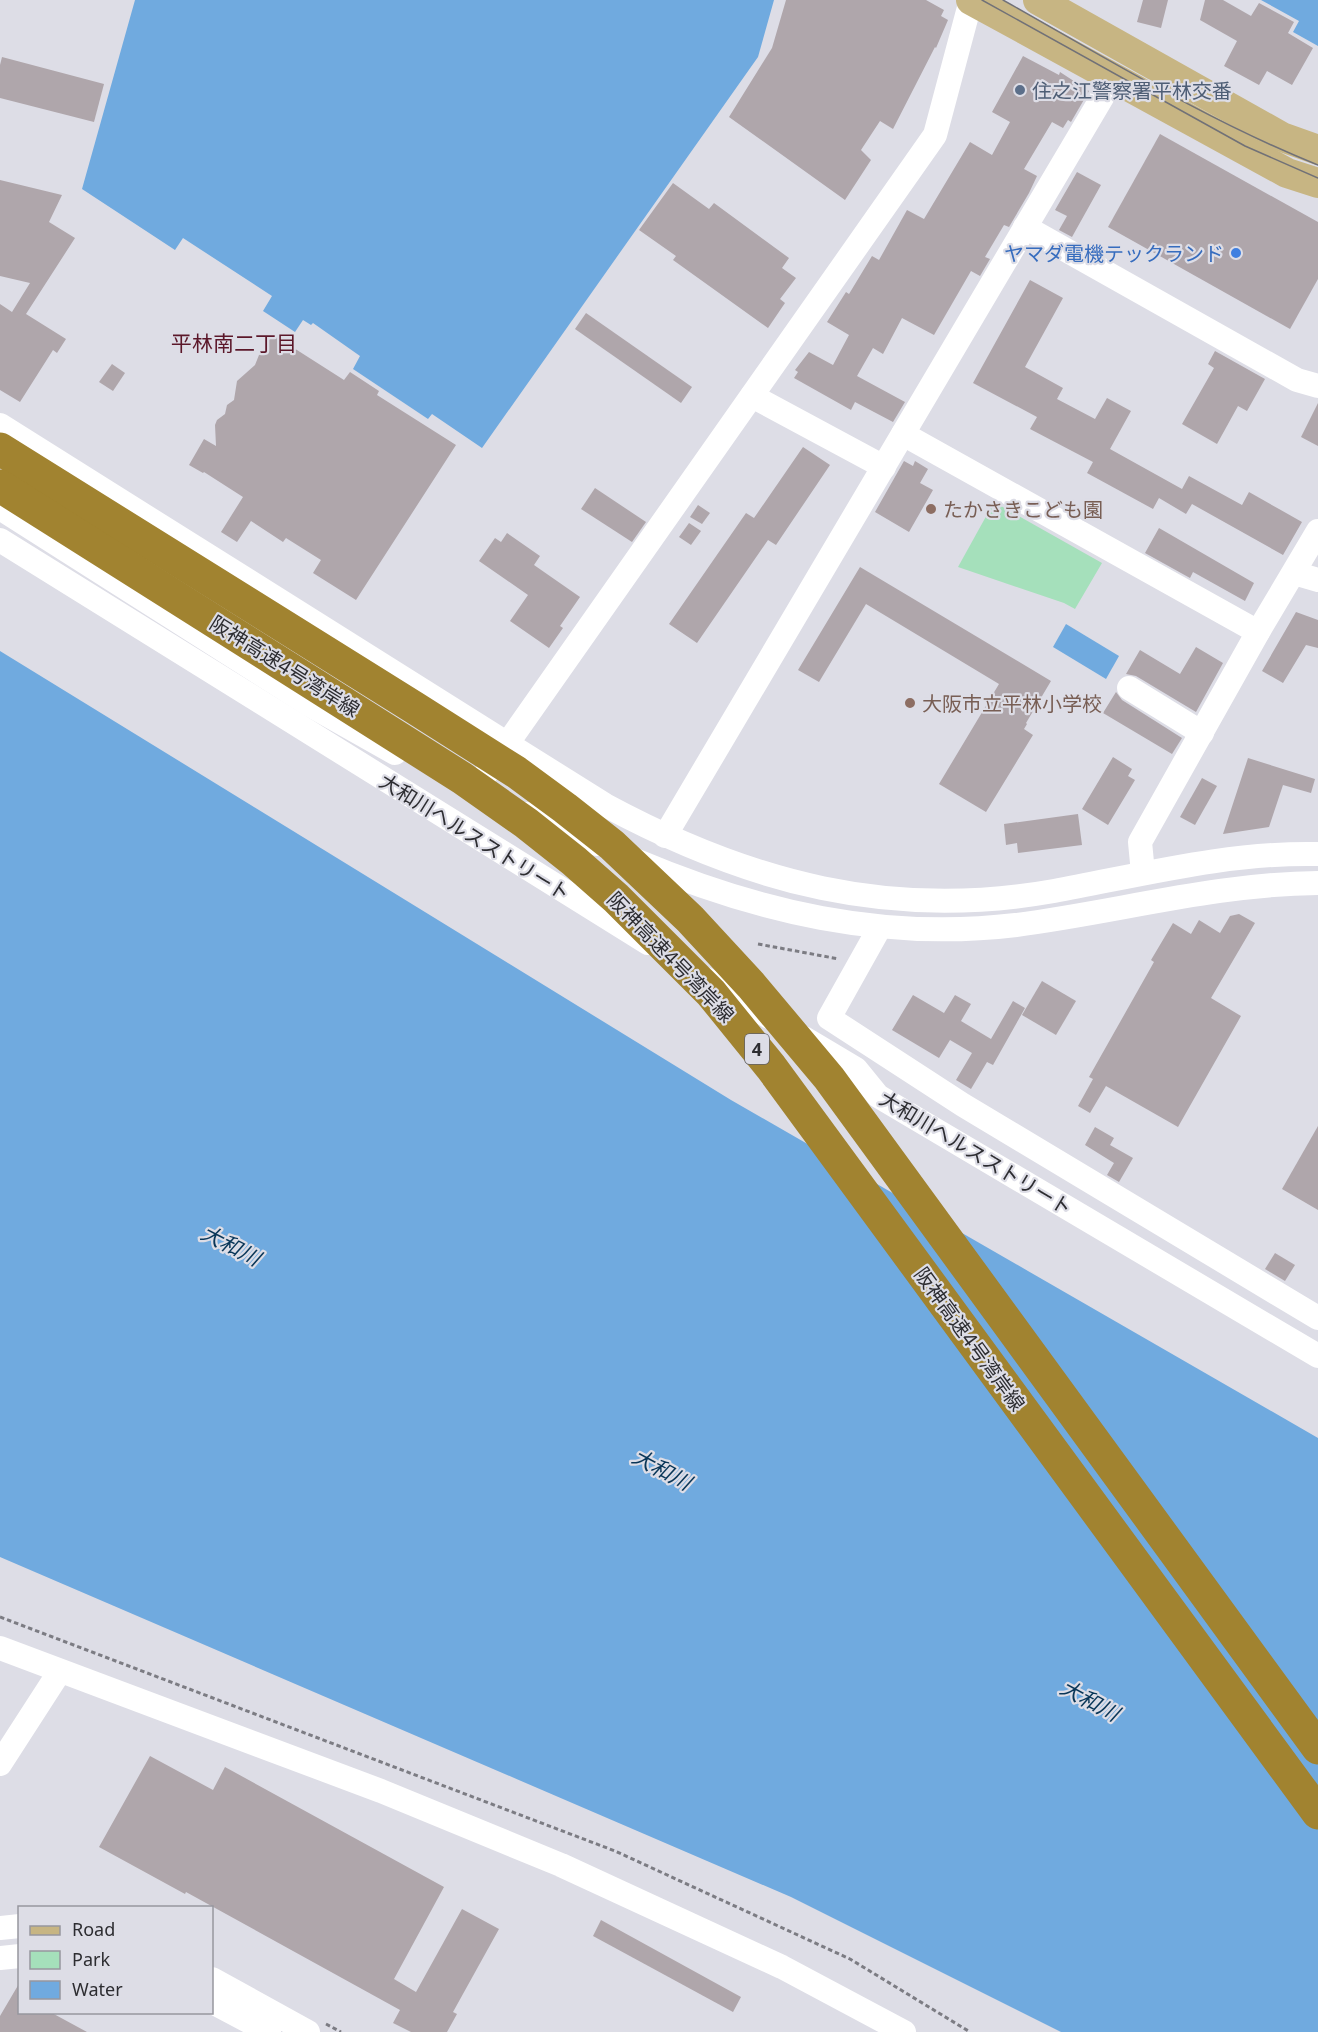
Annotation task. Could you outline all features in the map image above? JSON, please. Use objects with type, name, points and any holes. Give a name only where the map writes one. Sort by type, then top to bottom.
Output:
[{"type":"highway","name":"阪神高速4号湾岸線","points":[[0,448],[516,772],[612,845],[675,904],[751,985],[829,1078],[1318,1748]]},
{"type":"highway","name":"阪神高速4号湾岸線","points":[[0,486],[462,777],[574,861],[659,939],[711,993],[771,1067],[1318,1813]]},
{"type":"main road","points":[[971,0],[1287,173],[1318,183]]},
{"type":"main road","points":[[1038,0],[1281,136],[1318,150]]},
{"type":"street","points":[[474,791],[935,135],[971,0]]},
{"type":"street","points":[[665,836],[1113,79]]},
{"type":"street","points":[[1025,228],[1297,380],[1318,386]]},
{"type":"street","points":[[752,396],[884,467]]},
{"type":"street","points":[[0,425],[605,805],[665,836],[756,872],[808,887],[862,896],[910,901],[960,901],[1007,898],[1245,857],[1318,854]]},
{"type":"street","points":[[903,434],[1258,632]]},
{"type":"street","points":[[0,508],[310,705],[418,765],[673,876],[748,901],[834,921],[929,930],[1016,925],[1206,892],[1282,884],[1318,883]]},
{"type":"street","points":[[1143,873],[1140,842],[1258,632],[1318,531]]},
{"type":"street","name":"大和川ヘルスストリート","points":[[0,540],[540,878],[856,1069],[878,1096],[1318,1356]]},
{"type":"street","points":[[1294,573],[1318,580]]},
{"type":"street","points":[[1129,688],[1202,733]]},
{"type":"street","points":[[880,927],[829,1018],[963,1105],[1318,1318]]},
{"type":"street","points":[[0,1648],[381,1791],[561,1865],[782,1967],[904,2032]]},
{"type":"street","points":[[0,1764],[60,1671]]},
{"type":"street","points":[[0,1928],[18,1926]]},
{"type":"street","points":[[0,1958],[18,1956]]},
{"type":"street","points":[[213,1980],[308,2032]]},
{"type":"street","points":[[213,2003],[269,2032]]},
{"type":"path","points":[[758,944],[840,959]]},
{"type":"path","points":[[0,1617],[615,1851],[850,1959],[970,2032]]},
{"type":"green space","points":[[994,502],[1102,563],[1075,609],[1064,603],[958,567]]},
{"type":"water","points":[[135,0],[774,0],[758,57],[482,448],[432,414],[428,419],[353,369],[360,356],[313,323],[311,325],[303,320],[295,332],[263,311],[272,296],[183,238],[175,250],[82,189]]},
{"type":"water","points":[[1261,0],[1318,0],[1318,46],[1293,32],[1299,21]]},
{"type":"water","points":[[1066,624],[1119,656],[1106,679],[1053,647]]},
{"type":"water","name":"大和川","points":[[0,651],[731,1100],[1318,1438],[1318,2032],[1061,2032],[791,1897],[0,1557]]},
{"type":"building","points":[[786,0],[926,0],[944,10],[941,16],[948,20],[936,48],[893,129],[880,121],[861,150],[871,160],[845,200],[729,117],[772,48]]},
{"type":"building","points":[[1143,0],[1168,0],[1161,28],[1137,22]]},
{"type":"building","points":[[1205,0],[1223,0],[1251,16],[1259,3],[1294,22],[1288,33],[1313,48],[1292,85],[1267,71],[1259,85],[1224,66],[1237,41],[1200,20]]},
{"type":"building","points":[[1023,56],[1059,75],[1060,72],[1089,91],[1071,122],[1068,120],[1063,128],[1052,122],[1024,169],[1037,176],[1029,193],[1009,227],[1004,225],[985,257],[990,259],[980,276],[971,271],[934,335],[902,318],[883,354],[873,348],[857,376],[905,402],[893,422],[855,402],[851,410],[794,378],[798,372],[795,370],[809,352],[833,365],[849,335],[827,322],[846,292],[849,294],[872,256],[879,260],[907,210],[924,219],[970,142],[992,155],[1010,122],[992,112]]},
{"type":"building","points":[[2,57],[104,84],[94,122],[0,98]]},
{"type":"building","name":"ヤマダ電機テックランド","points":[[1160,134],[1318,222],[1318,279],[1290,329],[1108,227]]},
{"type":"building","points":[[1077,172],[1101,185],[1072,237],[1059,230],[1067,216],[1055,210]]},
{"type":"building","points":[[0,180],[62,195],[49,222],[75,238],[26,314],[66,339],[57,353],[53,350],[20,402],[0,390],[0,304],[12,312],[30,283],[0,276]]},
{"type":"building","points":[[673,183],[709,209],[714,203],[789,258],[782,268],[796,278],[780,299],[785,303],[768,328],[673,260],[676,256],[639,230]]},
{"type":"building","points":[[1030,280],[1063,298],[1025,367],[1063,388],[1057,399],[1095,419],[1107,398],[1131,411],[1110,449],[1182,489],[1189,476],[1242,505],[1249,492],[1302,522],[1283,555],[1192,504],[1186,514],[1159,498],[1153,509],[1087,473],[1093,462],[1030,429],[1037,417],[973,383]]},
{"type":"building","points":[[586,313],[692,387],[681,403],[575,329]]},
{"type":"building","points":[[275,336],[344,380],[350,372],[379,391],[377,395],[456,445],[356,600],[313,573],[321,560],[286,538],[283,542],[251,521],[237,542],[221,532],[243,497],[189,465],[204,439],[216,446],[215,425],[217,420],[225,414],[227,405],[234,400],[237,381],[255,365],[259,355],[267,349],[267,341]]},
{"type":"building","points":[[1215,351],[1265,379],[1247,411],[1238,406],[1217,444],[1182,424],[1214,368],[1208,364]]},
{"type":"building","points":[[112,364],[125,373],[113,391],[99,382]]},
{"type":"building","points":[[1318,403],[1318,446],[1301,437]]},
{"type":"building","points":[[803,447],[830,465],[776,545],[768,540],[697,643],[669,624],[746,513],[754,518]]},
{"type":"building","points":[[904,461],[913,466],[915,461],[928,469],[920,483],[933,490],[909,532],[875,512]]},
{"type":"building","points":[[595,488],[646,522],[632,542],[581,509]]},
{"type":"building","points":[[698,505],[710,513],[702,524],[690,517]]},
{"type":"building","points":[[689,523],[701,531],[691,545],[679,537]]},
{"type":"building","points":[[1159,528],[1254,583],[1245,601],[1193,572],[1190,578],[1145,553]]},
{"type":"building","points":[[507,533],[540,556],[534,565],[580,597],[560,626],[563,628],[549,648],[510,621],[528,595],[479,561],[495,538],[501,542]]},
{"type":"building","points":[[860,567],[1051,681],[1024,729],[1033,735],[986,812],[939,784],[999,684],[866,604],[819,682],[798,670]]},
{"type":"building","points":[[1296,612],[1318,620],[1318,648],[1306,645],[1283,683],[1262,671]]},
{"type":"building","points":[[1196,647],[1223,663],[1196,712],[1136,676],[1126,674],[1140,650],[1180,674]]},
{"type":"building","points":[[1116,692],[1122,700],[1182,738],[1172,754],[1103,713]]},
{"type":"building","points":[[1113,757],[1132,769],[1128,776],[1135,780],[1108,825],[1082,809]]},
{"type":"building","points":[[1248,758],[1315,779],[1311,793],[1283,785],[1269,827],[1223,834]]},
{"type":"building","points":[[1202,778],[1217,786],[1195,825],[1180,817]]},
{"type":"building","points":[[1078,814],[1082,845],[1018,853],[1017,843],[1006,845],[1004,824]]},
{"type":"building","points":[[1239,914],[1255,923],[1211,998],[1241,1016],[1178,1127],[1106,1086],[1090,1113],[1078,1106],[1093,1079],[1089,1077],[1154,962],[1151,960],[1173,923],[1191,934],[1199,920],[1220,933],[1230,916]]},
{"type":"building","points":[[1042,981],[1076,1001],[1056,1035],[1022,1015]]},
{"type":"building","points":[[913,995],[944,1013],[955,995],[971,1004],[961,1021],[991,1039],[1013,1001],[1025,1008],[993,1065],[987,1062],[971,1089],[956,1080],[972,1053],[950,1040],[939,1058],[892,1030]]},
{"type":"building","points":[[1318,1126],[1318,1210],[1282,1189]]},
{"type":"building","points":[[1095,1127],[1114,1138],[1110,1145],[1133,1158],[1119,1182],[1107,1175],[1114,1163],[1085,1145]]},
{"type":"building","points":[[1275,1253],[1295,1265],[1285,1281],[1265,1269]]},
{"type":"building","points":[[150,1756],[213,1790],[225,1767],[444,1887],[394,1979],[416,1992],[462,1909],[499,1929],[453,2012],[457,2014],[447,2032],[411,2032],[393,2023],[400,2010],[213,1906],[186,1892],[185,1894],[99,1847]]},
{"type":"building","points":[[601,1920],[741,1997],[733,2012],[593,1936]]},
{"type":"building","points":[[18,1985],[18,2014],[54,2014],[87,2032],[0,2032],[0,2016]]},
{"type":"tram line","points":[[982,0],[1245,146],[1318,178]]},
{"type":"tram line","points":[[1003,0],[1197,109],[1318,165]]},
{"type":"place","name":"住之江警察署平林交番","points":[[1020,90]]},
{"type":"place","name":"ヤマダ電機テックランド","points":[[1236,253]]},
{"type":"place","name":"たかさきこども園","points":[[931,509]]},
{"type":"place","name":"大阪市立平林小学校","points":[[910,703]]},
{"type":"district","name":"平林南二丁目","points":[[234,343]]}]
